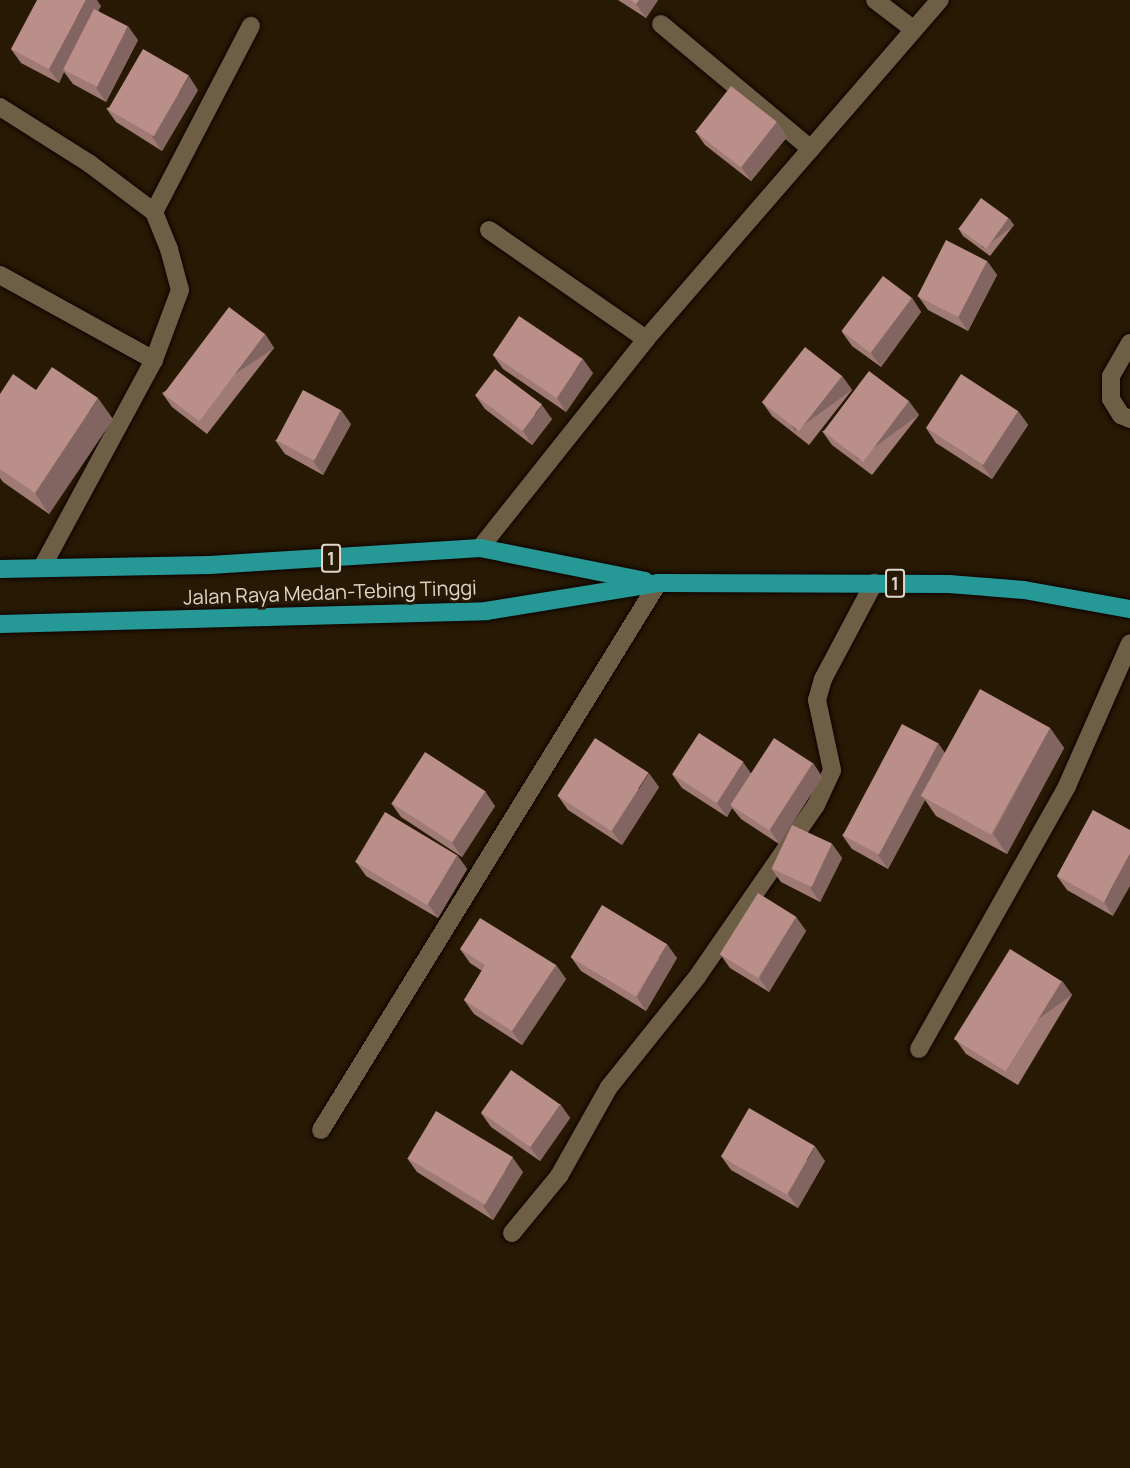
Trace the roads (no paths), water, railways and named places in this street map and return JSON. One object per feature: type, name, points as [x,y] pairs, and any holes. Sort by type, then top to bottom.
[{"type":"highway","name":"Jalan Raya Medan-Tebing Tinggi","points":[[0,569],[210,565],[480,548],[658,584]]},
{"type":"highway","name":"Jalan Raya Medan-Tebing Tinggi","points":[[0,624],[486,611],[658,584],[874,583],[1024,590],[1130,609]]},
{"type":"street","points":[[875,0],[913,29]]},
{"type":"street","points":[[480,548],[646,339],[940,0]]},
{"type":"street","points":[[661,24],[811,149]]},
{"type":"street","points":[[154,212],[250,26]]},
{"type":"street","points":[[0,107],[90,164],[154,212],[169,249],[180,290],[154,360],[42,567]]},
{"type":"street","points":[[489,230],[646,339]]},
{"type":"street","points":[[0,275],[154,360]]},
{"type":"street","points":[[1130,343],[1111,376],[1111,399],[1121,415],[1130,418]]},
{"type":"street","points":[[512,1233],[559,1176],[609,1087],[697,977],[816,805],[832,770],[817,700],[823,679],[874,583]]},
{"type":"street","points":[[321,1130],[658,584]]},
{"type":"street","points":[[919,1048],[1062,795],[1130,643]]}]
